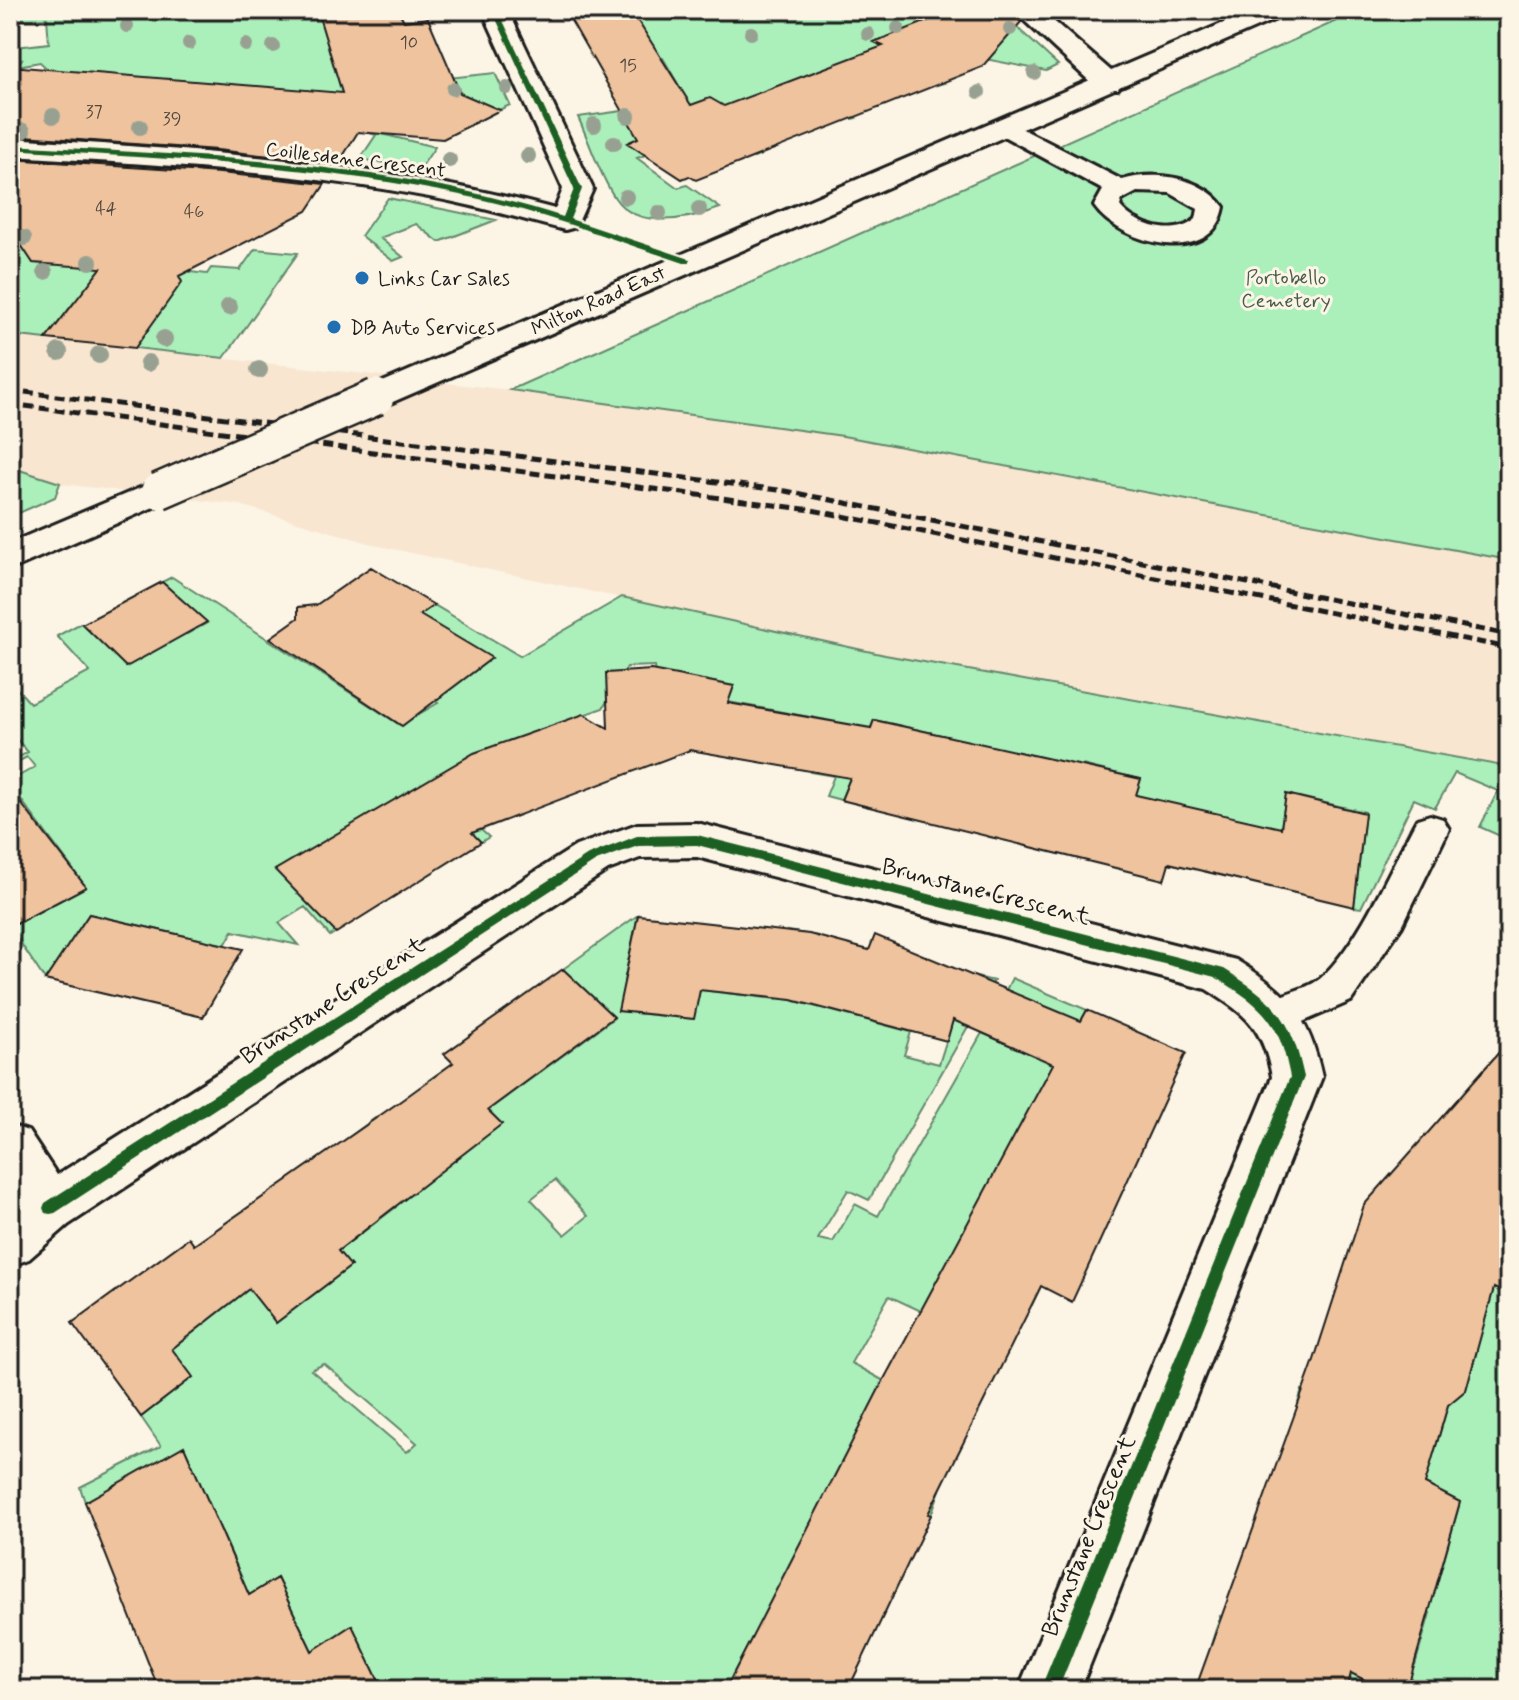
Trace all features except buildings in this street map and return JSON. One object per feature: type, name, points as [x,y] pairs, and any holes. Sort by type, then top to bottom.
[{"type":"street","name":"Coillesdene Crescent","points":[[10,147],[368,178],[473,195],[565,221],[578,189],[495,10]]},
{"type":"street","points":[[1026,10],[1108,83]]},
{"type":"street","name":"Milton Road East","points":[[10,558],[1276,10]]},
{"type":"street","name":"Brunstane Crescent","points":[[10,1242],[50,1208],[592,858],[637,841],[697,840],[1219,973],[1258,997],[1277,1016],[1291,1041],[1297,1077],[1049,1690]]},
{"type":"street","points":[[10,1147],[50,1208]]},
{"type":"lane","points":[[1003,126],[1120,189]]},
{"type":"lane","points":[[1277,1016],[1337,989],[1388,915],[1430,829]]},
{"type":"shaded area","points":[[10,335],[510,390],[843,436],[1509,560],[1509,767],[885,655],[379,546],[240,505],[10,478]]},
{"type":"green space","points":[[47,10],[317,10],[319,16],[401,83],[495,73],[510,105],[499,110],[465,95],[377,133],[435,147],[420,169],[360,159],[376,135],[369,133],[386,108],[95,73],[61,110],[10,107],[55,76],[40,62],[17,66],[22,59],[17,58],[16,47],[49,43],[47,18],[13,20],[17,14]]},
{"type":"green space","points":[[622,10],[911,10],[915,14],[946,10],[998,10],[1058,65],[1046,71],[985,59],[1002,43],[919,53],[886,37],[875,41],[896,53],[892,56],[944,83],[937,85],[916,74],[835,106],[856,118],[853,119],[789,82],[734,139],[761,155],[754,158],[724,145],[696,142],[637,158],[678,188],[687,185],[720,208],[694,216],[650,219],[636,215],[615,198],[599,169],[578,117],[622,111],[645,89],[678,84],[663,58],[627,63],[649,41],[636,18],[594,23],[625,17]]},
{"type":"green space","name":"Portobello Cemetery","points":[[1361,10],[1509,10],[1509,560],[843,436],[510,390]]},
{"type":"green space","points":[[388,198],[496,220],[439,242],[416,224],[380,238],[403,257],[393,261],[361,236]]},
{"type":"green space","points":[[233,211],[190,272],[207,274],[211,268],[240,270],[255,249],[298,253],[224,358],[135,348],[161,310],[75,301],[46,339],[10,335],[10,235],[27,237],[33,263],[51,264]]},
{"type":"green space","points":[[10,467],[60,483],[55,497],[10,517]]},
{"type":"green space","points":[[172,577],[400,725],[438,703],[419,690],[401,628],[434,605],[520,656],[622,597],[885,655],[1509,767],[1509,840],[1480,827],[1498,791],[1455,773],[1435,808],[1414,799],[1361,908],[1354,907],[1365,812],[1286,794],[1281,828],[1191,868],[1169,863],[1132,811],[1140,779],[1082,765],[1072,797],[1009,841],[989,837],[1007,782],[945,736],[874,720],[841,800],[826,796],[834,776],[810,772],[826,720],[728,702],[734,686],[703,680],[657,701],[654,666],[627,667],[603,708],[563,722],[480,829],[489,837],[481,842],[421,784],[345,926],[330,936],[305,907],[279,923],[298,945],[233,931],[225,945],[89,914],[45,980],[10,927],[86,887],[16,793],[10,795],[10,781],[35,767],[27,757],[10,766],[10,762],[28,752],[10,732],[10,681],[30,703],[90,672],[57,636],[81,623],[126,666],[178,626],[187,634],[207,623],[162,582]]},
{"type":"green space","points":[[638,915],[624,981],[635,1013],[693,1019],[700,990],[776,999],[787,931],[819,936],[795,1001],[911,1032],[904,1055],[939,1064],[967,975],[994,981],[869,1200],[848,1190],[818,1239],[833,1242],[855,1204],[878,1216],[982,1033],[1014,1047],[1006,990],[1012,978],[1087,1010],[1068,1044],[991,1261],[1041,1286],[1032,1305],[949,1264],[923,1312],[889,1296],[851,1363],[886,1382],[853,1442],[940,1490],[931,1515],[842,1467],[732,1676],[755,1690],[383,1690],[352,1626],[312,1651],[277,1578],[147,1659],[238,1569],[184,1447],[85,1502],[80,1487],[161,1446],[141,1417],[192,1377],[172,1349],[210,1319],[190,1294],[264,1278],[250,1290],[276,1322],[350,1266],[338,1251],[396,1207],[348,1138],[375,1118],[429,1178],[483,1138],[429,1080],[453,1063],[494,1106],[614,1018],[563,969]],"holes":[[[555,1180],[588,1216],[565,1235],[531,1199]],[[324,1364],[417,1443],[407,1452],[311,1370]]]},
{"type":"green space","points":[[1458,1260],[1509,1295],[1509,1690],[1296,1690],[1211,1645],[1220,1616],[1347,1686],[1351,1673],[1415,1665],[1430,1613],[1378,1585],[1443,1563],[1460,1502],[1411,1477],[1415,1461],[1298,1403],[1302,1390],[1434,1453],[1448,1405],[1466,1390],[1477,1351]]},
{"type":"railway","points":[[10,390],[786,491],[1509,635]]},
{"type":"railway","points":[[10,404],[812,510],[1509,648]]},
{"type":"cycle path","points":[[495,10],[578,189],[565,221]]},
{"type":"cycle path","points":[[10,147],[300,168],[414,184],[526,208],[687,261]]},
{"type":"cycle path","points":[[50,1208],[592,858],[637,841],[697,840],[1219,973],[1252,994],[1274,1014],[1288,1040],[1297,1077],[1049,1690]]},
{"type":"place","name":"Links Car Sales","points":[[362,278]]},
{"type":"place","name":"DB Auto Services","points":[[334,327]]}]
